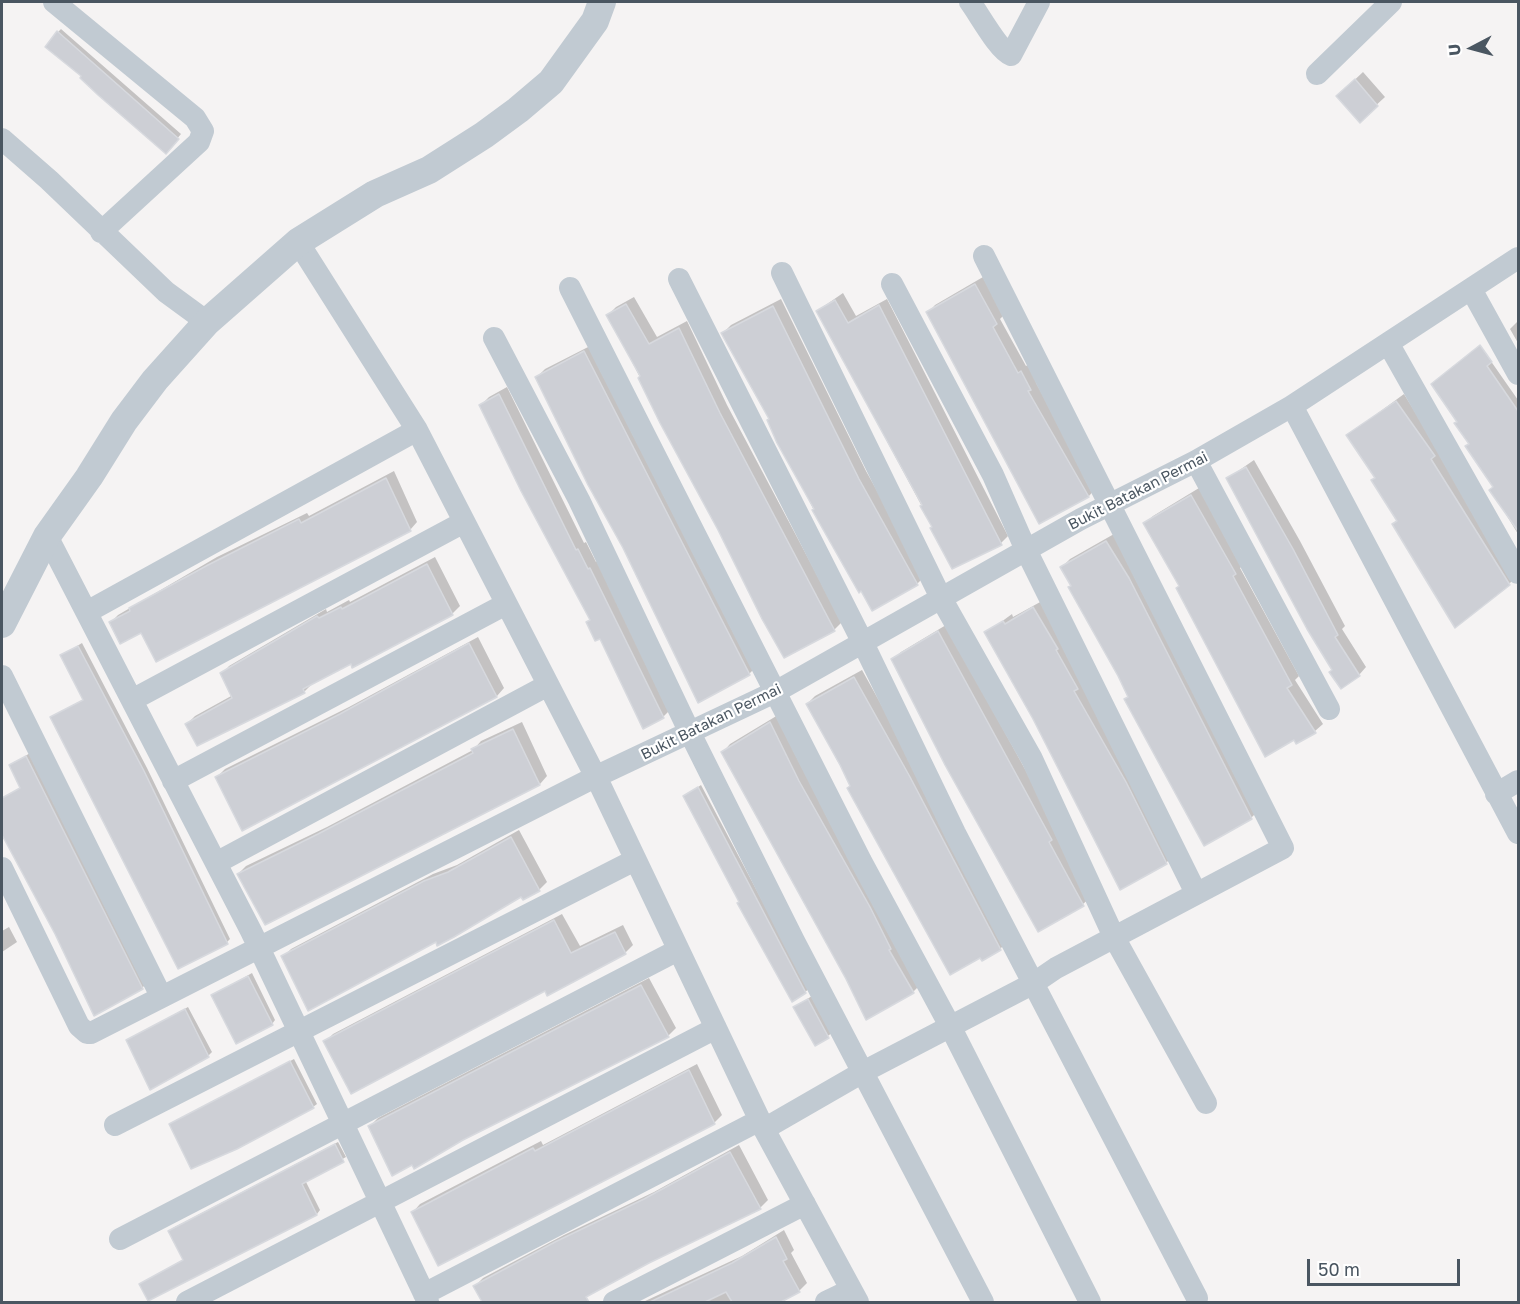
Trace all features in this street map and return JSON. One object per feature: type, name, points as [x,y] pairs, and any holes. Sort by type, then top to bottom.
[{"type":"street","points":[[54,2],[195,118],[203,131],[198,142],[101,232]]},
{"type":"street","points":[[2,624],[47,536],[155,380],[207,322],[297,242],[375,194],[429,170],[518,110],[558,73],[595,21],[602,2]]},
{"type":"street","points":[[969,2],[984,20],[1000,48],[1011,56],[1039,2]]},
{"type":"street","points":[[1317,74],[1391,2]]},
{"type":"street","points":[[2,139],[49,180],[166,292],[207,322]]},
{"type":"street","points":[[297,242],[417,430],[595,777],[762,1125],[855,1296],[826,1302]]},
{"type":"street","points":[[47,536],[258,947],[426,1298],[1034,983],[1114,937],[1283,848],[984,256]]},
{"type":"street","name":"Bukit Batakan Permai","points":[[2,868],[79,1026],[87,1033],[595,777],[777,691],[1110,503],[1196,461],[1292,406],[1518,258]]},
{"type":"street","points":[[782,273],[941,598],[1032,759],[1114,937],[1206,1103]]},
{"type":"street","points":[[679,279],[862,641],[955,833],[1197,1298]]},
{"type":"street","points":[[892,284],[993,475],[1026,550],[1197,893]]},
{"type":"street","points":[[570,288],[777,691],[861,861],[950,1026],[1090,1302]]},
{"type":"street","points":[[1471,289],[1518,374]]},
{"type":"street","points":[[494,338],[579,500],[690,733],[983,1302]]},
{"type":"street","points":[[1389,343],[1518,573]]},
{"type":"street","points":[[1292,406],[1371,551],[1518,833]]},
{"type":"street","points":[[87,612],[417,430]]},
{"type":"street","points":[[1196,461],[1329,709]]},
{"type":"street","points":[[132,700],[464,522]]},
{"type":"street","points":[[173,781],[506,604]]},
{"type":"street","points":[[2,676],[161,996]]},
{"type":"street","points":[[216,863],[548,685]]},
{"type":"street","points":[[1496,794],[1518,781]]},
{"type":"street","points":[[115,1125],[635,860]]},
{"type":"street","points":[[120,1239],[678,950]]},
{"type":"street","points":[[187,1302],[716,1028]]},
{"type":"street","points":[[614,1302],[805,1204]]},
{"type":"building","points":[[57,31],[179,139],[166,154],[98,95],[80,78],[81,76],[45,47]]},
{"type":"building","points":[[1355,79],[1378,106],[1360,123],[1336,96]]},
{"type":"building","points":[[975,284],[997,324],[993,327],[1018,373],[1021,371],[1031,390],[1028,391],[1089,497],[1039,524],[926,312]]},
{"type":"building","points":[[835,300],[848,323],[879,305],[1002,545],[952,569],[930,528],[932,527],[920,506],[922,505],[816,311]]},
{"type":"building","points":[[626,304],[649,344],[679,328],[720,413],[835,631],[784,658],[660,423],[638,378],[640,376],[606,315]]},
{"type":"building","points":[[773,306],[859,479],[918,585],[872,611],[861,591],[859,593],[812,510],[814,509],[777,443],[767,420],[769,419],[721,333]]},
{"type":"building","points":[[1480,345],[1492,362],[1487,366],[1518,411],[1518,531],[1489,490],[1493,487],[1465,446],[1469,444],[1454,423],[1457,422],[1431,384]]},
{"type":"building","points":[[584,351],[750,675],[698,703],[623,548],[588,485],[535,377]]},
{"type":"building","points":[[499,394],[576,550],[578,549],[588,569],[590,568],[664,718],[643,729],[600,639],[595,641],[586,622],[590,620],[521,491],[479,405]]},
{"type":"building","points":[[1396,401],[1435,456],[1431,459],[1510,585],[1455,628],[1392,524],[1397,521],[1371,480],[1375,478],[1346,435]]},
{"type":"building","points":[[1246,467],[1293,549],[1338,635],[1335,637],[1360,676],[1341,689],[1329,672],[1332,670],[1307,629],[1226,478]]},
{"type":"building","points":[[386,478],[411,531],[156,662],[141,633],[120,644],[109,622],[130,611],[129,608],[208,565],[299,519],[301,523]]},
{"type":"building","points":[[1191,495],[1236,574],[1233,576],[1292,685],[1287,688],[1316,733],[1296,744],[1294,740],[1265,757],[1176,588],[1179,586],[1143,523]]},
{"type":"building","points":[[1106,541],[1129,578],[1252,819],[1204,846],[1124,699],[1128,697],[1118,676],[1068,587],[1071,586],[1060,567]]},
{"type":"building","points":[[427,564],[453,615],[352,668],[351,664],[303,689],[305,693],[197,746],[185,724],[232,698],[220,673],[317,616],[319,618],[341,607],[342,609]]},
{"type":"building","points":[[1033,607],[1058,649],[1056,650],[1078,689],[1074,691],[1126,782],[1167,864],[1120,890],[1033,719],[984,632],[1003,621],[1005,624]]},
{"type":"building","points":[[938,631],[1052,840],[1049,842],[1084,906],[1038,932],[945,765],[891,659]]},
{"type":"building","points":[[469,643],[497,697],[242,831],[215,777],[340,714]]},
{"type":"building","points":[[78,646],[144,771],[228,944],[178,969],[50,717],[83,700],[60,655]]},
{"type":"building","points":[[854,677],[910,777],[1001,950],[982,961],[980,958],[950,975],[847,788],[850,786],[840,765],[806,704]]},
{"type":"building","points":[[770,722],[799,781],[870,907],[891,949],[889,950],[914,993],[866,1020],[846,979],[721,752]]},
{"type":"building","points":[[513,729],[540,785],[265,925],[237,874],[473,753],[471,749]]},
{"type":"building","points":[[26,756],[143,989],[94,1016],[55,934],[2,835],[2,798],[20,788],[9,765]]},
{"type":"building","points":[[698,787],[806,993],[792,1002],[737,903],[739,902],[683,796]]},
{"type":"building","points":[[511,837],[540,891],[523,900],[521,897],[454,937],[437,946],[436,942],[308,1011],[281,956],[424,881],[448,872]]},
{"type":"building","points":[[554,920],[571,953],[615,932],[626,954],[547,996],[545,991],[351,1094],[323,1041]]},
{"type":"building","points":[[248,976],[273,1025],[236,1044],[211,995]]},
{"type":"building","points":[[641,985],[669,1037],[463,1140],[414,1169],[412,1165],[392,1176],[368,1126]]},
{"type":"building","points":[[808,999],[829,1038],[815,1046],[793,1007]]},
{"type":"building","points":[[185,1009],[209,1057],[150,1090],[126,1040]]},
{"type":"building","points":[[290,1061],[314,1108],[237,1149],[191,1169],[169,1124]]},
{"type":"building","points":[[689,1070],[715,1124],[438,1266],[411,1212],[533,1148],[535,1151]]},
{"type":"building","points":[[335,1144],[344,1162],[302,1184],[317,1215],[148,1301],[139,1284],[183,1260],[168,1231]]},
{"type":"building","points":[[730,1152],[761,1209],[649,1263],[586,1297],[589,1302],[482,1302],[473,1286],[555,1242],[644,1199]]},
{"type":"building","points":[[776,1237],[787,1259],[783,1261],[800,1292],[781,1302],[732,1302],[726,1292],[705,1302],[650,1302],[732,1263]]}]
